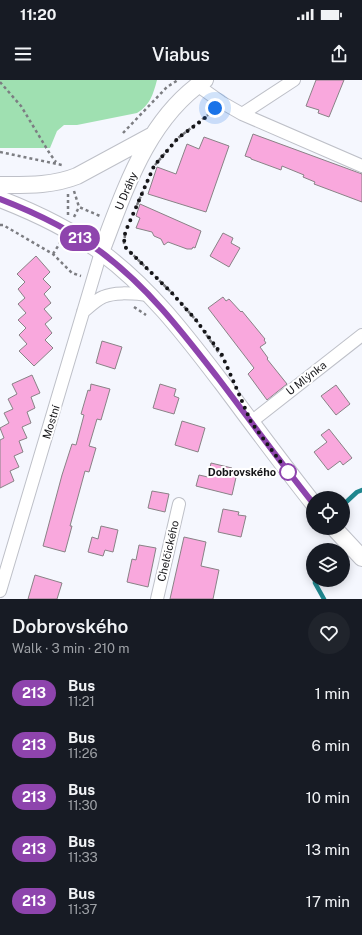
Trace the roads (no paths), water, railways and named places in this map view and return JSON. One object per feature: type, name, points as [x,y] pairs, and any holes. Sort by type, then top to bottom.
[{"type":"street","points":[[242,114],[294,80]]},
{"type":"street","name":"U Dráhy","points":[[101,252],[136,165],[151,136],[179,101],[201,82],[221,102],[242,114],[362,166]]},
{"type":"street","name":"U Dráhy","points":[[0,185],[52,183],[67,174],[78,176],[151,136]]},
{"type":"street","points":[[0,199],[30,211],[68,230],[101,252],[150,295],[184,333],[306,494]]},
{"type":"street","name":"Mostní","points":[[0,591],[101,252]]},
{"type":"street","points":[[83,312],[103,297],[110,295],[150,295]]},
{"type":"street","name":"U Mlýnka","points":[[251,422],[362,335]]},
{"type":"street","name":"Chelčického","points":[[157,599],[179,504]]},
{"type":"street","points":[[341,535],[362,558]]},
{"type":"waterway","points":[[350,498],[357,492],[362,490]]},
{"type":"waterway","points":[[317,587],[324,599]]},
{"type":"place","name":"Dobrovského","points":[[288,472]]}]
